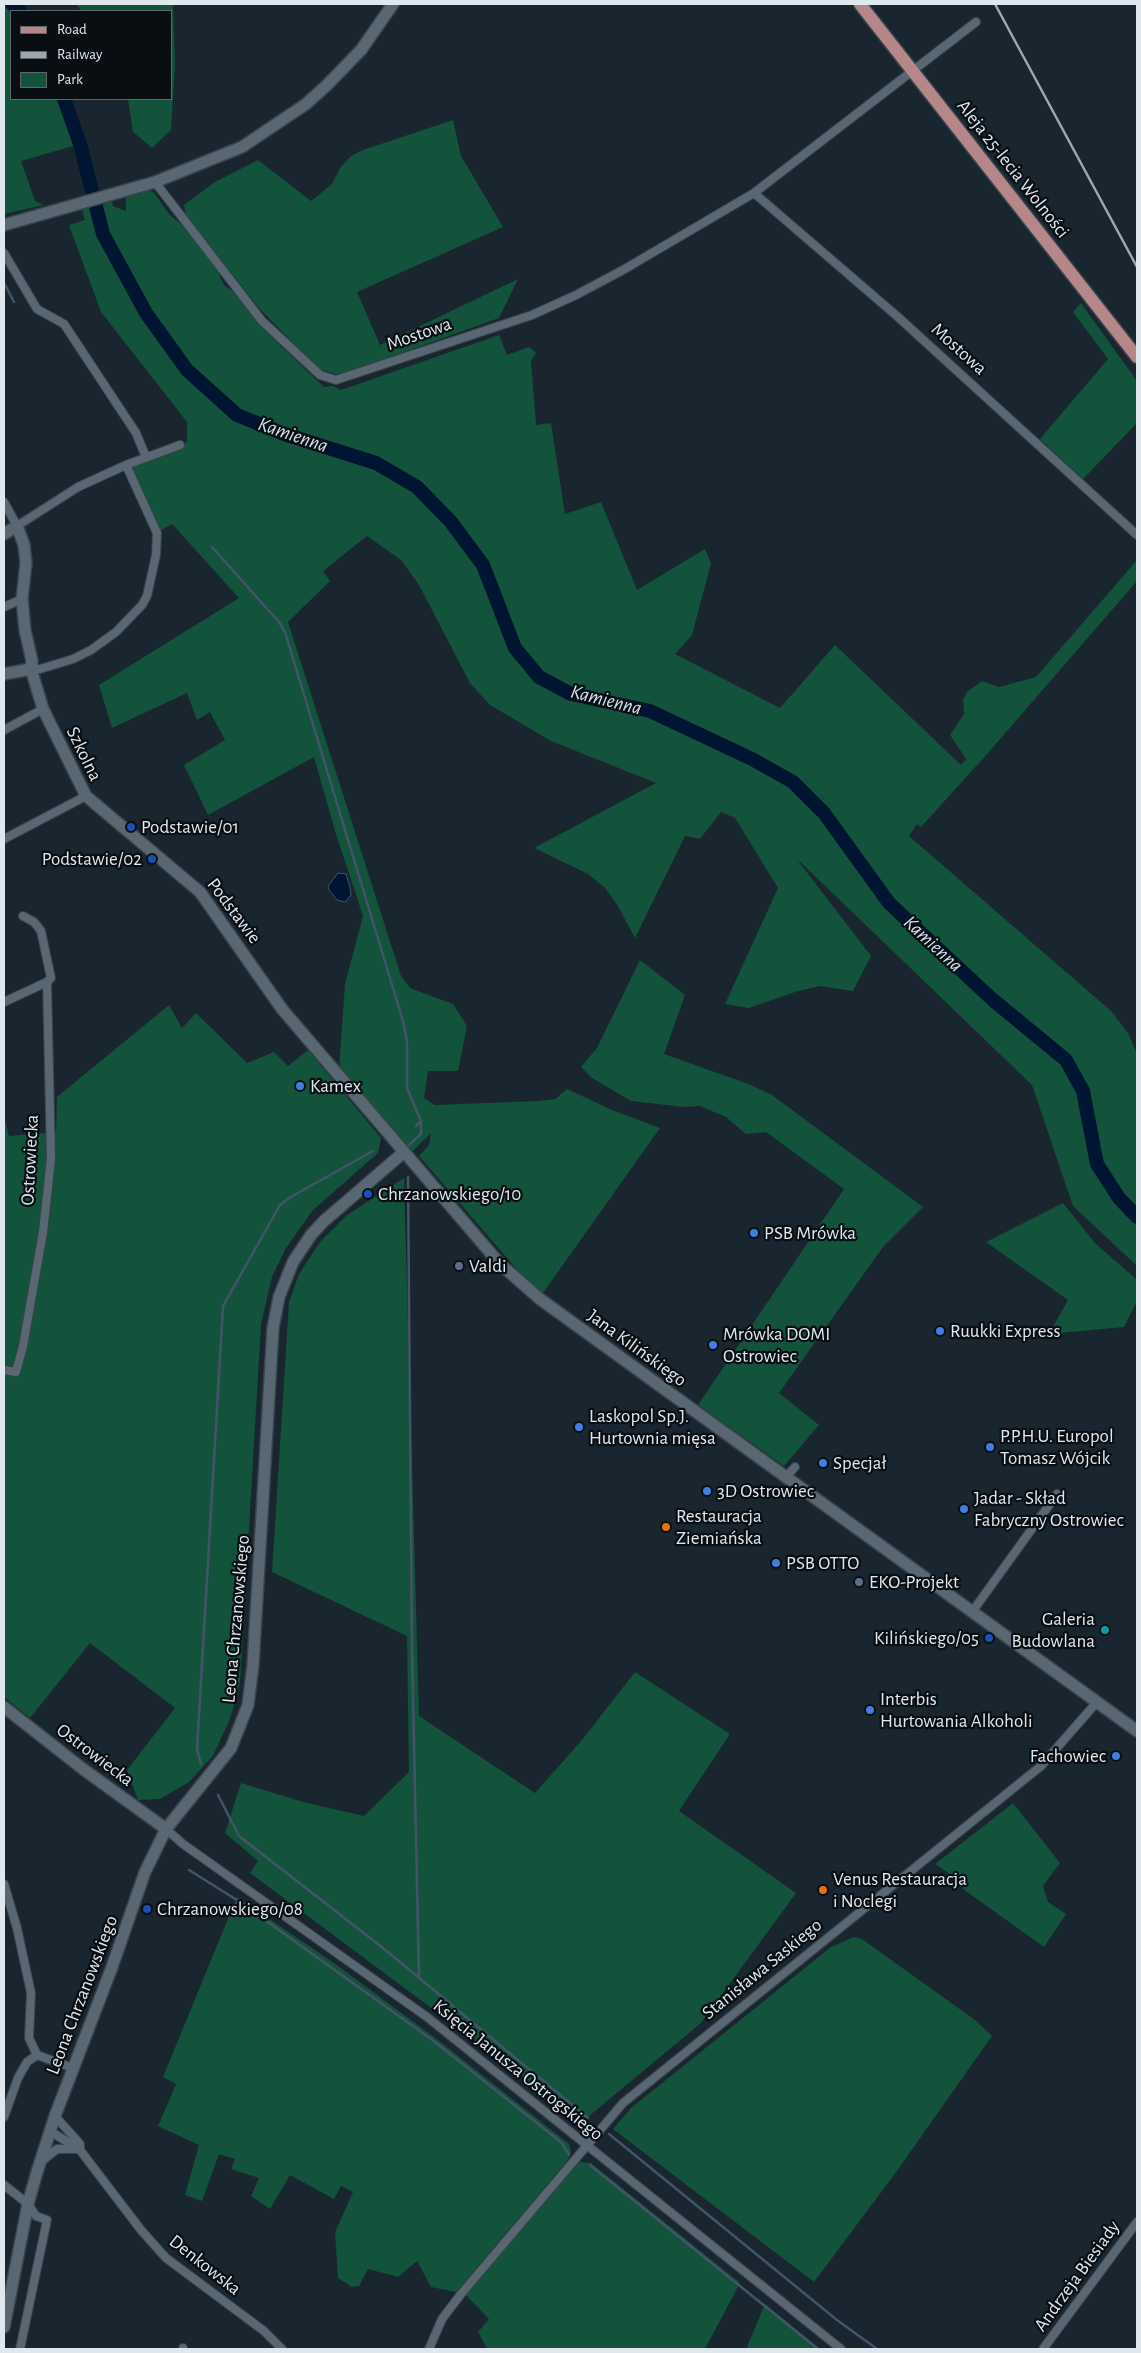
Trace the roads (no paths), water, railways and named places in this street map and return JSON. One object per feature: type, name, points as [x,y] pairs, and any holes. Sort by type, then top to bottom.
[{"type":"main road","name":"Aleja 25-lecia Wolności","points":[[860,4],[1137,357]]},
{"type":"street","points":[[4,225],[155,182],[242,147],[306,104],[361,50],[393,4]]},
{"type":"street","name":"Mostowa","points":[[155,182],[262,321],[320,375],[329,380],[336,380],[554,306],[623,270],[754,193],[976,22]]},
{"type":"street","name":"Mostowa","points":[[754,193],[898,317],[1137,534]]},
{"type":"street","points":[[4,253],[37,308],[64,324],[136,433],[146,456]]},
{"type":"street","points":[[4,534],[78,487],[146,456],[180,445]]},
{"type":"street","points":[[4,674],[48,666],[91,650],[122,626],[142,605],[147,596],[157,550],[157,533],[126,465]]},
{"type":"street","points":[[4,502],[17,526]]},
{"type":"street","name":"Szkolna","points":[[4,840],[86,796],[43,709],[31,669],[32,661],[25,630],[22,600],[26,563],[24,545],[17,526]]},
{"type":"street","points":[[4,607],[22,600]]},
{"type":"street","points":[[4,730],[43,709]]},
{"type":"street","name":"Podstawie","points":[[86,796],[200,892],[282,1009],[312,1046]]},
{"type":"street","points":[[4,1002],[51,978],[42,931],[34,922],[23,916]]},
{"type":"street","name":"Ostrowiecka","points":[[4,1370],[16,1372],[24,1346],[43,1232],[51,1159],[46,982]]},
{"type":"street","name":"Jana Kilińskiego","points":[[312,1046],[404,1152],[458,1218],[522,1285],[1137,1731]]},
{"type":"street","name":"Leona Chrzanowskiego","points":[[4,2327],[7,2300],[28,2204],[54,2116],[145,1872],[166,1829],[231,1748],[244,1721],[254,1665],[273,1328],[285,1279],[300,1250],[324,1221],[404,1152]]},
{"type":"street","points":[[786,1477],[795,1467]]},
{"type":"street","points":[[972,1612],[1057,1494]]},
{"type":"street","name":"Stanisława Saskiego","points":[[429,2349],[442,2319],[461,2294],[623,2103],[1041,1766],[1096,1702]]},
{"type":"street","name":"Ostrowiecka","points":[[4,1707],[83,1769],[166,1829]]},
{"type":"street","name":"Księcia Janusza Ostrogskiego","points":[[166,1829],[183,1844],[427,2017],[841,2349]]},
{"type":"street","points":[[4,1884],[17,1928],[31,1993],[29,2038],[37,2055],[73,2068]]},
{"type":"street","points":[[4,2117],[18,2078],[27,2062],[37,2055]]},
{"type":"street","name":"Denkowska","points":[[54,2116],[80,2144],[80,2150]]},
{"type":"street","name":"Denkowska","points":[[50,2131],[80,2150],[141,2230],[166,2258],[264,2331],[282,2349]]},
{"type":"street","points":[[39,2166],[47,2155],[57,2149],[80,2150]]},
{"type":"street","points":[[4,2184],[28,2204],[36,2216],[47,2220],[20,2349]]},
{"type":"street","name":"Andrzeja Biesiady","points":[[1043,2349],[1137,2222]]},
{"type":"water","points":[[338,873],[346,874],[350,887],[351,895],[345,902],[337,900],[328,886]]},
{"type":"waterway","name":"Kamienna","points":[[12,4],[19,10]]},
{"type":"waterway","name":"Kamienna","points":[[64,100],[80,144],[103,234],[146,313],[187,370],[237,415],[284,434],[376,463],[417,487],[451,522],[483,565],[515,648],[539,677],[571,694],[650,711],[752,759],[793,782],[824,813],[889,903],[993,1000],[1066,1060],[1083,1091],[1097,1164],[1119,1198],[1137,1217]]},
{"type":"waterway","points":[[4,283],[14,302]]},
{"type":"waterway","points":[[212,547],[279,622],[285,632],[403,1021],[407,1041],[407,1088],[421,1121],[416,1126]]},
{"type":"waterway","points":[[407,1147],[421,1134],[421,1122]]},
{"type":"waterway","points":[[201,1764],[197,1749],[223,1306],[280,1205],[289,1198],[373,1151]]},
{"type":"waterway","points":[[408,1177],[412,1651],[419,1978]]},
{"type":"waterway","points":[[218,1795],[239,1836],[383,1948],[588,2118]]},
{"type":"waterway","points":[[189,1870],[240,1902],[435,2042],[562,2143],[569,2155]]},
{"type":"waterway","points":[[609,2134],[837,2320],[877,2349]]},
{"type":"waterway","points":[[590,2165],[818,2349]]},
{"type":"railway","points":[[995,4],[1137,267]]},
{"type":"place","name":"Podstawie/01","points":[[131,827]]},
{"type":"place","name":"Podstawie/02","points":[[152,859]]},
{"type":"place","name":"Kamex","points":[[300,1086]]},
{"type":"place","name":"Chrzanowskiego/10","points":[[368,1194]]},
{"type":"place","name":"PSB Mrówka","points":[[754,1233]]},
{"type":"place","name":"Valdi","points":[[459,1266]]},
{"type":"place","name":"Ruukki Express","points":[[940,1331]]},
{"type":"place","name":"Mrówka DOMI Ostrowiec","points":[[713,1345]]},
{"type":"place","name":"Laskopol Sp.J. Hurtownia mięsa","points":[[579,1427]]},
{"type":"place","name":"P.P.H.U. Europol Tomasz Wójcik","points":[[990,1447]]},
{"type":"place","name":"Specjał","points":[[823,1463]]},
{"type":"place","name":"3D Ostrowiec","points":[[707,1491]]},
{"type":"place","name":"Jadar - Skład Fabryczny Ostrowiec","points":[[964,1509]]},
{"type":"place","name":"Restauracja Ziemiańska","points":[[666,1527]]},
{"type":"place","name":"PSB OTTO","points":[[776,1563]]},
{"type":"place","name":"EKO-Projekt","points":[[859,1582]]},
{"type":"place","name":"Galeria Budowlana","points":[[1105,1630]]},
{"type":"place","name":"Kilińskiego/05","points":[[989,1638]]},
{"type":"place","name":"Interbis Hurtowania Alkoholi","points":[[870,1710]]},
{"type":"place","name":"Fachowiec","points":[[1116,1756]]},
{"type":"place","name":"Venus Restauracja i Noclegi","points":[[823,1890]]},
{"type":"place","name":"Chrzanowskiego/08","points":[[147,1909]]}]
